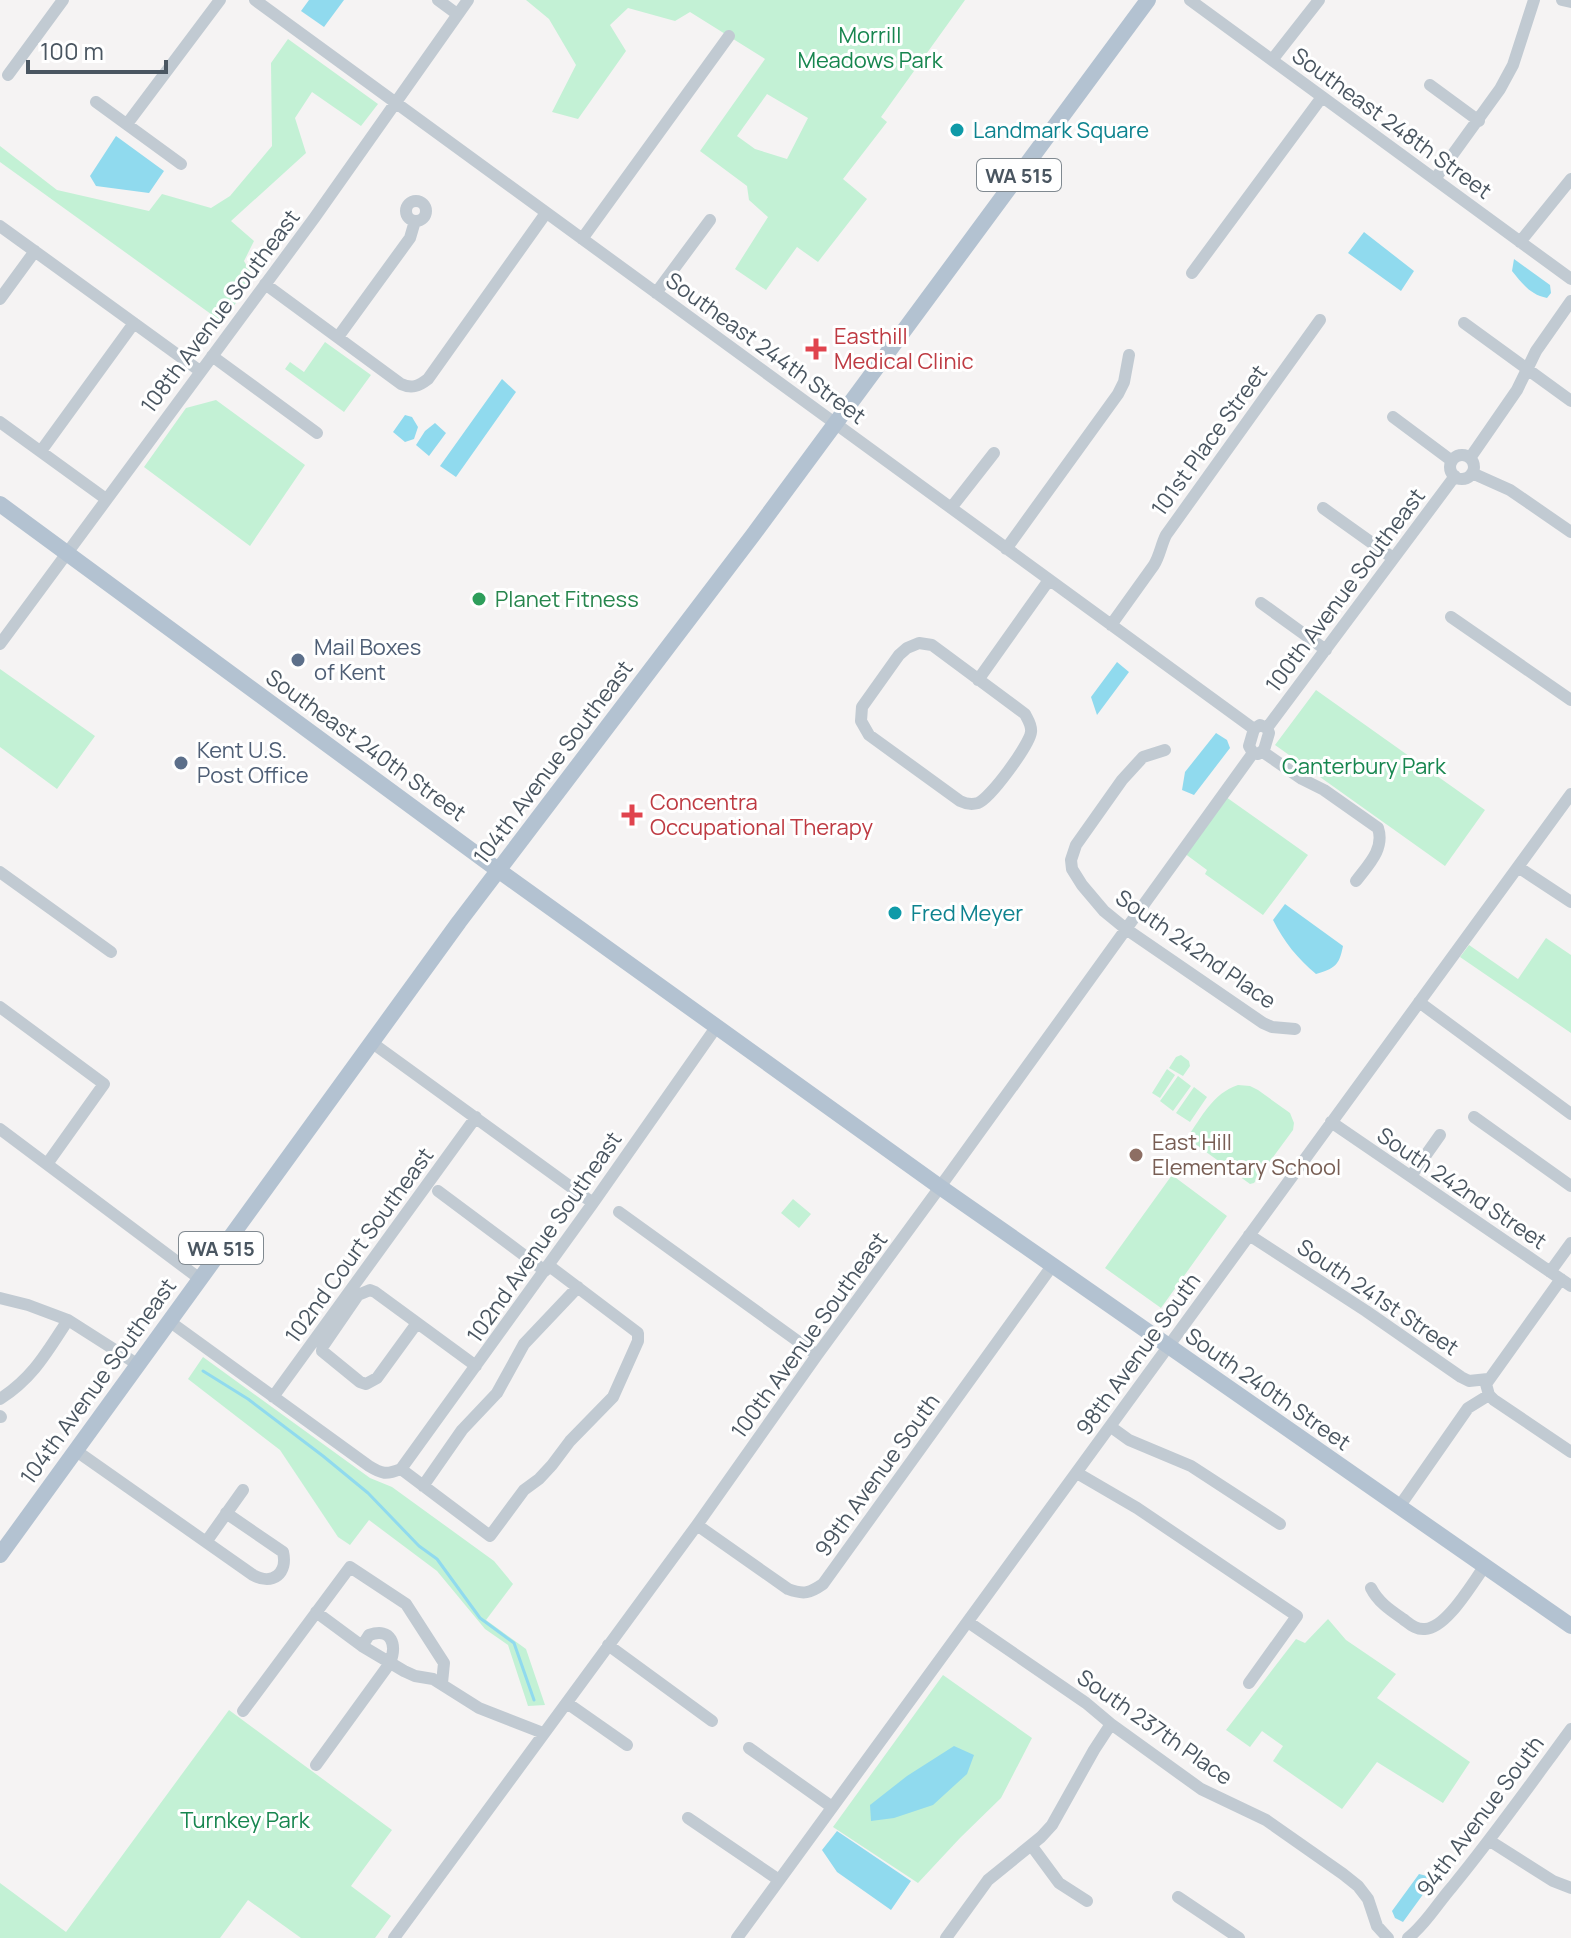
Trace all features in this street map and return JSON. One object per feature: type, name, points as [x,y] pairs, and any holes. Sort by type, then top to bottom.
[{"type":"main road","name":"104th Avenue Southeast","points":[[0,1555],[371,1042],[753,535],[1148,0]]},
{"type":"main road","name":"Southeast 240th Street","points":[[0,504],[498,870],[940,1187]]},
{"type":"main road","name":"South 240th Street","points":[[940,1187],[1571,1626]]},
{"type":"street","points":[[8,75],[63,0]]},
{"type":"street","points":[[127,124],[220,0]]},
{"type":"street","name":"Southeast 244th Street","points":[[255,0],[1006,549],[1260,728]]},
{"type":"street","points":[[438,0],[457,14]]},
{"type":"street","name":"108th Avenue Southeast","points":[[0,644],[311,223],[468,0]]},
{"type":"street","name":"Southeast 248th Street","points":[[1190,0],[1571,279]]},
{"type":"street","points":[[1272,60],[1319,0]]},
{"type":"street","points":[[1435,179],[1500,89],[1513,65],[1534,0]]},
{"type":"street","points":[[1562,0],[1571,2]]},
{"type":"street","points":[[582,239],[729,36]]},
{"type":"street","points":[[1430,85],[1479,121]]},
{"type":"street","points":[[1192,273],[1322,97]]},
{"type":"street","points":[[96,102],[181,164]]},
{"type":"street","points":[[1520,242],[1571,179]]},
{"type":"street","points":[[265,284],[401,384],[417,386],[428,379],[546,213]]},
{"type":"street","points":[[656,293],[710,220]]},
{"type":"street","points":[[338,337],[410,238],[415,221]]},
{"type":"street","points":[[0,226],[200,371]]},
{"type":"street","points":[[0,299],[35,251]]},
{"type":"street","points":[[1470,458],[1517,390],[1536,351],[1571,301]]},
{"type":"street","name":"101st Place Street","points":[[1111,625],[1159,557],[1166,535],[1320,320]]},
{"type":"street","points":[[41,451],[134,323]]},
{"type":"street","points":[[1464,323],[1571,401]]},
{"type":"street","points":[[1006,549],[1118,394],[1124,382],[1129,355]]},
{"type":"street","points":[[212,356],[317,433]]},
{"type":"street","points":[[1393,417],[1452,461]]},
{"type":"street","points":[[0,422],[106,499]]},
{"type":"street","points":[[951,508],[994,453]]},
{"type":"street","points":[[1462,455],[1470,458],[1474,467],[1472,473],[1466,478],[1455,476],[1451,471],[1452,461],[1462,455]]},
{"type":"street","points":[[1472,473],[1510,490],[1571,532]]},
{"type":"street","name":"100th Avenue Southeast","points":[[1260,728],[1326,650],[1455,476]]},
{"type":"street","points":[[1323,508],[1393,558]]},
{"type":"street","points":[[978,680],[1049,580]]},
{"type":"street","points":[[1261,603],[1326,650]]},
{"type":"street","points":[[1451,617],[1571,700]]},
{"type":"street","points":[[919,643],[932,645],[978,680],[1025,714],[1031,728],[1027,743],[987,797],[976,804],[967,804],[869,735],[861,721],[862,707],[899,655],[919,643]]},
{"type":"street","points":[[1260,728],[1269,733],[1258,752],[1324,790],[1378,828],[1380,841],[1377,852],[1356,881]]},
{"type":"street","name":"South 242nd Place","points":[[1165,750],[1147,754],[1135,764],[1073,850],[1071,860],[1074,873],[1104,911],[1126,929],[1263,1023],[1295,1029]]},
{"type":"street","name":"100th Avenue Southeast","points":[[394,1938],[697,1525],[1126,929],[1258,752]]},
{"type":"street","name":"98th Avenue South","points":[[737,1938],[1571,794]]},
{"type":"street","points":[[1518,867],[1571,902]]},
{"type":"street","points":[[0,872],[111,952]]},
{"type":"street","points":[[1419,1002],[1571,1114]]},
{"type":"street","points":[[0,1007],[104,1084],[47,1164]]},
{"type":"street","name":"102nd Avenue Southeast","points":[[401,1469],[546,1268],[605,1204],[717,1026]]},
{"type":"street","points":[[371,1042],[817,1355]]},
{"type":"street","name":"102nd Court Southeast","points":[[273,1397],[476,1117]]},
{"type":"street","points":[[1474,1117],[1571,1186]]},
{"type":"street","name":"South 242nd Street","points":[[1331,1122],[1561,1279]]},
{"type":"street","points":[[0,1129],[200,1279]]},
{"type":"street","points":[[1411,1176],[1440,1135]]},
{"type":"street","points":[[169,1321],[381,1473],[401,1469],[490,1536],[524,1490],[539,1479],[570,1441],[613,1397],[638,1341],[638,1333],[578,1287],[546,1268],[438,1191]]},
{"type":"street","name":"South 241st Street","points":[[1249,1235],[1461,1377],[1488,1388],[1571,1452]]},
{"type":"street","points":[[1399,1507],[1468,1408],[1488,1388],[1561,1279],[1571,1243]]},
{"type":"street","name":"99th Avenue South","points":[[697,1525],[788,1589],[807,1594],[823,1584],[1052,1266]]},
{"type":"street","points":[[423,1486],[462,1430],[497,1393],[524,1344],[578,1287]]},
{"type":"street","name":"102nd Court Southeast","points":[[366,1291],[375,1292],[417,1323],[372,1382],[366,1384],[323,1354],[323,1346],[358,1295],[366,1291]]},
{"type":"street","points":[[0,1298],[68,1320],[137,1364]]},
{"type":"street","points":[[0,1399],[17,1388],[39,1366],[68,1320]]},
{"type":"street","points":[[417,1323],[476,1366]]},
{"type":"street","points":[[1111,1427],[1129,1440],[1191,1466],[1280,1524]]},
{"type":"street","points":[[75,1450],[259,1578],[270,1579],[280,1573],[285,1562],[283,1552],[226,1513]]},
{"type":"street","points":[[1077,1473],[1137,1508],[1297,1616],[1249,1683]]},
{"type":"street","points":[[206,1542],[243,1490]]},
{"type":"street","points":[[1371,1588],[1379,1600],[1414,1627],[1428,1629],[1450,1613],[1485,1566]]},
{"type":"street","points":[[243,1711],[350,1567],[406,1604],[444,1663],[442,1683]]},
{"type":"street","points":[[316,1612],[390,1663],[415,1676],[442,1683],[479,1708],[543,1733]]},
{"type":"street","name":"South 237th Place","points":[[968,1622],[1086,1703],[1201,1789],[1266,1820],[1343,1874],[1368,1899],[1377,1926],[1388,1936]]},
{"type":"street","points":[[316,1765],[393,1656],[393,1645],[380,1632],[369,1635],[362,1646]]},
{"type":"street","points":[[608,1645],[712,1721]]},
{"type":"street","points":[[377,1655],[381,1677]]},
{"type":"street","points":[[567,1703],[627,1745]]},
{"type":"street","points":[[946,1938],[988,1880],[1052,1825],[1111,1724]]},
{"type":"street","name":"94th Avenue South","points":[[1408,1938],[1420,1933],[1436,1906],[1490,1841],[1571,1729]]},
{"type":"street","points":[[749,1748],[832,1807]]},
{"type":"street","points":[[688,1818],[779,1880]]},
{"type":"street","points":[[1490,1841],[1553,1881],[1571,1888]]},
{"type":"street","points":[[1031,1845],[1059,1883],[1087,1901]]},
{"type":"street","points":[[1178,1897],[1239,1938]]},
{"type":"green space","name":"Morrill Meadows Park","points":[[526,0],[965,0],[881,117],[887,122],[843,179],[867,199],[818,262],[797,247],[766,290],[735,269],[768,217],[749,200],[747,186],[700,151],[765,59],[690,12],[675,21],[628,8],[610,25],[626,51],[578,119],[552,112],[576,65],[549,19]],"holes":[[[767,94],[808,118],[787,159],[755,149],[737,136]]]},
{"type":"green space","points":[[288,39],[378,104],[361,126],[312,92],[295,118],[306,153],[231,221],[254,241],[244,261],[254,278],[222,322],[0,162],[0,146],[57,190],[149,211],[162,194],[211,208],[230,196],[272,146],[271,63]]},
{"type":"green space","points":[[325,342],[371,375],[344,412],[285,369],[290,362],[304,372]]},
{"type":"green space","points":[[216,400],[305,465],[250,546],[144,467],[186,408]]},
{"type":"green space","points":[[0,669],[95,736],[57,789],[0,747]]},
{"type":"green space","name":"Canterbury Park","points":[[1316,690],[1485,810],[1445,866],[1275,745]]},
{"type":"green space","points":[[1226,797],[1308,855],[1263,915],[1205,874],[1207,870],[1184,853]]},
{"type":"green space","points":[[1546,938],[1571,955],[1571,1033],[1460,957],[1469,945],[1518,979]]},
{"type":"green space","points":[[1181,1055],[1190,1066],[1183,1076],[1169,1068]]},
{"type":"green space","points":[[1167,1069],[1175,1075],[1160,1098],[1152,1093]]},
{"type":"green space","points":[[1178,1076],[1191,1086],[1173,1111],[1160,1101]]},
{"type":"green space","points":[[1238,1085],[1258,1090],[1290,1113],[1294,1123],[1293,1130],[1254,1183],[1250,1184],[1187,1138],[1215,1100]]},
{"type":"green space","points":[[1194,1087],[1207,1097],[1190,1122],[1176,1113]]},
{"type":"green space","points":[[1172,1175],[1227,1216],[1161,1308],[1105,1268]]},
{"type":"green space","points":[[793,1199],[811,1214],[799,1228],[781,1213]]},
{"type":"green space","points":[[203,1357],[370,1478],[392,1487],[494,1561],[513,1584],[486,1620],[526,1649],[545,1705],[528,1706],[508,1645],[485,1629],[437,1571],[369,1520],[350,1545],[338,1537],[280,1450],[188,1379]]},
{"type":"green space","points":[[1328,1619],[1346,1640],[1396,1674],[1377,1698],[1470,1762],[1443,1803],[1377,1762],[1342,1809],[1273,1761],[1283,1746],[1262,1731],[1250,1747],[1226,1730],[1296,1639],[1305,1643]]},
{"type":"green space","points":[[943,1675],[1032,1738],[1001,1798],[918,1883],[833,1827]]},
{"type":"green space","name":"Turnkey Park","points":[[229,1710],[392,1830],[351,1886],[391,1916],[375,1938],[301,1938],[248,1900],[220,1938],[0,1938],[0,1883],[66,1932]]},
{"type":"water","points":[[309,0],[344,0],[324,27],[301,11]]},
{"type":"water","points":[[116,136],[164,171],[149,193],[96,186],[90,176]]},
{"type":"water","points":[[1364,232],[1414,271],[1401,291],[1348,253]]},
{"type":"water","points":[[1514,259],[1550,285],[1551,293],[1547,298],[1531,291],[1519,280],[1512,271]]},
{"type":"water","points":[[502,379],[516,392],[456,477],[440,466]]},
{"type":"water","points":[[405,415],[412,417],[418,427],[414,439],[405,442],[393,432]]},
{"type":"water","points":[[435,423],[446,433],[429,456],[416,445]]},
{"type":"water","points":[[1117,662],[1129,672],[1097,715],[1091,697]]},
{"type":"water","points":[[1216,733],[1227,740],[1230,748],[1194,795],[1182,790],[1185,772]]},
{"type":"water","points":[[1285,904],[1343,946],[1335,965],[1316,974],[1292,950],[1273,920]]},
{"type":"water","points":[[954,1746],[974,1755],[967,1774],[933,1805],[894,1818],[871,1821],[870,1805],[907,1776]]},
{"type":"water","points":[[837,1831],[911,1881],[891,1910],[837,1872],[822,1850]]},
{"type":"water","points":[[1419,1874],[1427,1876],[1432,1882],[1403,1922],[1395,1918],[1392,1911]]},
{"type":"waterway","points":[[203,1371],[248,1399],[323,1456],[368,1493],[419,1546],[437,1559],[480,1618],[514,1643],[534,1700]]},
{"type":"place","name":"Landmark Square","points":[[957,130]]},
{"type":"place","name":"Easthill Medical Clinic","points":[[816,349]]},
{"type":"place","name":"Planet Fitness","points":[[479,599]]},
{"type":"place","name":"Mail Boxes of Kent","points":[[298,660]]},
{"type":"place","name":"Kent U.S. Post Office","points":[[181,763]]},
{"type":"place","name":"Concentra Occupational Therapy","points":[[632,815]]},
{"type":"place","name":"Fred Meyer","points":[[895,913]]},
{"type":"place","name":"East Hill Elementary School","points":[[1136,1155]]}]
